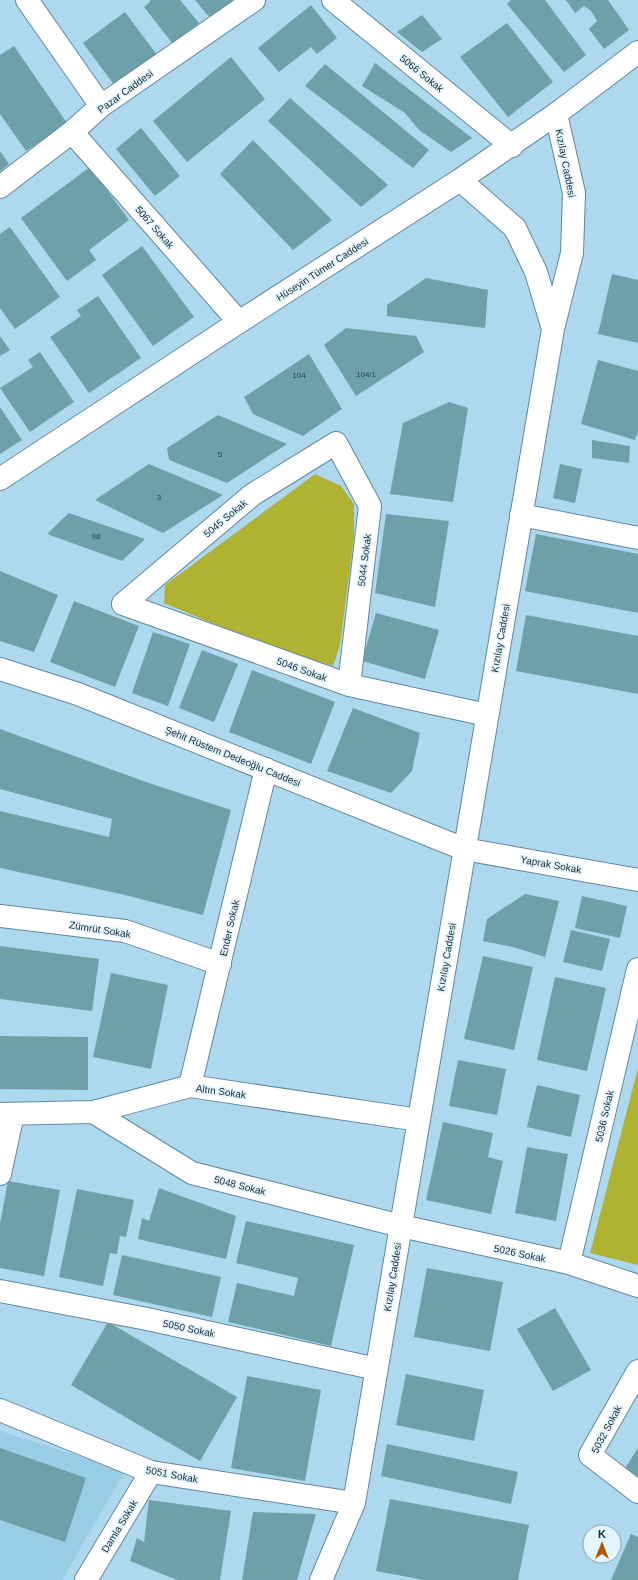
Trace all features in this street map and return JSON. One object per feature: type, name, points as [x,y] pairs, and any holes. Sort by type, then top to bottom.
[{"type":"street","points":[[27,0],[101,106]]},
{"type":"street","name":"Pazar Caddesi","points":[[0,187],[72,132],[101,106],[254,0]]},
{"type":"street","name":"5066 Sokak","points":[[333,0],[512,146]]},
{"type":"street","name":"Hüseyin Tümer Caddesi","points":[[0,479],[239,322],[512,146],[638,52]]},
{"type":"street","name":"Kızılay Caddesi","points":[[321,1580],[354,1504],[553,329],[572,253],[574,193],[556,114]]},
{"type":"street","name":"5067 Sokak","points":[[72,132],[239,322]]},
{"type":"street","name":"Kızılay Caddesi","points":[[460,180],[515,228],[536,272],[553,329]]},
{"type":"street","name":"5045 Sokak","points":[[123,604],[252,495],[336,443]]},
{"type":"street","name":"5044 Sokak","points":[[336,443],[370,506],[348,685]]},
{"type":"street","points":[[521,515],[638,538]]},
{"type":"street","name":"5046 Sokak","points":[[123,604],[348,685],[487,715]]},
{"type":"street","name":"Şehit Rüstem Dedeoğlu Caddesi","points":[[0,668],[78,694],[464,849]]},
{"type":"street","name":"Ender Sokak","points":[[190,1086],[266,769]]},
{"type":"street","name":"Yaprak Sokak","points":[[464,849],[638,880]]},
{"type":"street","name":"Zümrüt Sokak","points":[[0,916],[125,931],[220,964]]},
{"type":"street","name":"5036 Sokak","points":[[569,1263],[638,969]]},
{"type":"street","name":"Altın Sokak","points":[[6,1114],[93,1112],[190,1086],[419,1120]]},
{"type":"street","name":"5048 Sokak","points":[[93,1112],[192,1173],[401,1226]]},
{"type":"street","points":[[0,1174],[6,1114]]},
{"type":"street","name":"5026 Sokak","points":[[401,1226],[569,1263],[638,1286]]},
{"type":"street","name":"5050 Sokak","points":[[0,1291],[147,1319],[377,1369]]},
{"type":"street","name":"5032 Sokak","points":[[638,1372],[590,1455],[638,1492]]},
{"type":"street","name":"5051 Sokak","points":[[0,1410],[151,1472],[354,1504]]},
{"type":"street","name":"Damla Sokak","points":[[86,1580],[151,1472]]},
{"type":"shaded area","points":[[315,474],[341,486],[354,504],[354,537],[340,645],[333,666],[269,647],[164,603],[165,585]]},
{"type":"shaded area","points":[[638,1068],[638,1265],[590,1253]]},
{"type":"shaded area","points":[[0,1431],[125,1471],[62,1580],[0,1580]]},
{"type":"building","points":[[149,0],[180,0],[199,23],[173,44],[144,7],[151,1]]},
{"type":"building","points":[[195,0],[233,0],[210,18]]},
{"type":"building","points":[[511,0],[545,0],[586,55],[564,72],[507,4]]},
{"type":"building","points":[[566,0],[608,0],[629,30],[604,49],[589,29],[597,21],[591,11],[584,6],[575,13]]},
{"type":"building","points":[[311,5],[337,38],[317,54],[311,47],[279,72],[258,48]]},
{"type":"building","points":[[125,12],[157,55],[115,86],[83,43]]},
{"type":"building","points":[[422,15],[442,39],[422,52],[397,32]]},
{"type":"building","points":[[507,23],[553,82],[508,117],[460,57]]},
{"type":"building","points":[[14,46],[67,123],[26,151],[0,114],[0,55]]},
{"type":"building","points":[[231,57],[265,99],[187,162],[153,121]]},
{"type":"building","points":[[375,63],[472,138],[451,152],[419,130],[405,113],[362,86]]},
{"type":"building","points":[[325,64],[429,150],[413,168],[305,86]]},
{"type":"building","points":[[290,98],[388,185],[361,207],[268,121]]},
{"type":"building","points":[[141,128],[180,176],[155,196],[116,149]]},
{"type":"building","points":[[253,140],[332,220],[293,250],[220,174]]},
{"type":"building","points":[[0,151],[9,164],[0,171]]},
{"type":"building","points":[[90,167],[129,220],[89,250],[96,260],[67,281],[21,218]]},
{"type":"building","points":[[10,227],[60,297],[15,329],[0,308],[0,234]]},
{"type":"building","points":[[142,246],[194,317],[153,346],[102,275]]},
{"type":"building","points":[[612,274],[638,280],[638,343],[598,334]]},
{"type":"building","points":[[426,278],[488,290],[485,328],[387,316],[387,305]]},
{"type":"building","points":[[98,296],[141,358],[89,393],[50,337],[81,316],[77,310]]},
{"type":"building","points":[[346,328],[416,336],[424,352],[356,396],[324,345]]},
{"type":"building","points":[[0,336],[10,350],[0,356]]},
{"type":"building","points":[[40,352],[74,402],[30,432],[0,388],[33,367],[28,360]]},
{"type":"building","points":[[309,354],[342,409],[303,436],[253,414],[244,397]]},
{"type":"building","points":[[598,360],[638,371],[638,431],[635,440],[581,424]]},
{"type":"building","points":[[449,402],[468,408],[453,502],[390,494],[403,423]]},
{"type":"building","points":[[0,407],[22,440],[0,454]]},
{"type":"building","points":[[218,415],[287,444],[227,483],[169,460],[167,448]]},
{"type":"building","points":[[592,440],[630,446],[629,463],[592,458]]},
{"type":"building","points":[[149,464],[223,495],[163,533],[95,500]]},
{"type":"building","points":[[560,464],[582,469],[575,503],[553,498]]},
{"type":"building","points":[[69,513],[145,539],[122,561],[47,534]]},
{"type":"building","points":[[386,514],[449,521],[435,607],[375,593]]},
{"type":"building","points":[[536,534],[638,554],[638,613],[525,591]]},
{"type":"building","points":[[0,571],[58,595],[34,652],[0,641]]},
{"type":"building","points":[[74,601],[139,626],[115,687],[50,662]]},
{"type":"building","points":[[376,613],[439,630],[425,679],[362,661]]},
{"type":"building","points":[[526,615],[638,636],[638,694],[516,671]]},
{"type":"building","points":[[153,632],[190,644],[168,706],[132,693]]},
{"type":"building","points":[[202,650],[238,664],[214,722],[179,708]]},
{"type":"building","points":[[252,670],[335,702],[311,764],[229,732]]},
{"type":"building","points":[[353,708],[420,733],[412,771],[391,793],[327,771]]},
{"type":"building","points":[[0,729],[146,782],[231,810],[203,915],[121,894],[0,868],[0,811],[109,837],[112,819],[0,789]]},
{"type":"building","points":[[525,894],[559,901],[545,957],[513,947],[483,941],[487,919]]},
{"type":"building","points":[[582,896],[627,906],[620,938],[575,928]]},
{"type":"building","points":[[571,930],[610,939],[602,971],[563,962]]},
{"type":"building","points":[[0,946],[99,959],[92,1011],[0,999]]},
{"type":"building","points":[[483,956],[533,967],[514,1050],[464,1039]]},
{"type":"building","points":[[111,973],[168,985],[151,1069],[93,1057]]},
{"type":"building","points":[[555,977],[606,988],[587,1071],[537,1060]]},
{"type":"building","points":[[0,1036],[88,1037],[88,1090],[0,1089]]},
{"type":"building","points":[[458,1060],[506,1069],[497,1115],[449,1106]]},
{"type":"building","points":[[537,1085],[580,1095],[571,1137],[527,1127]]},
{"type":"building","points":[[443,1122],[493,1133],[488,1157],[503,1161],[491,1214],[426,1200]]},
{"type":"building","points":[[527,1147],[568,1154],[556,1221],[515,1213]]},
{"type":"building","points":[[8,1181],[60,1190],[44,1276],[0,1268],[0,1224]]},
{"type":"building","points":[[159,1188],[236,1216],[226,1259],[138,1239],[142,1218],[149,1221]]},
{"type":"building","points":[[77,1189],[134,1200],[126,1237],[120,1236],[117,1254],[110,1253],[103,1286],[59,1277]]},
{"type":"building","points":[[246,1221],[354,1245],[331,1346],[228,1322],[237,1283],[294,1296],[298,1278],[236,1263]]},
{"type":"building","points":[[122,1255],[221,1277],[212,1317],[113,1295]]},
{"type":"building","points":[[427,1268],[503,1282],[490,1351],[414,1337]]},
{"type":"building","points":[[555,1308],[591,1370],[553,1391],[517,1329]]},
{"type":"building","points":[[108,1322],[237,1397],[200,1461],[71,1385]]},
{"type":"building","points":[[406,1374],[484,1390],[474,1441],[396,1425]]},
{"type":"building","points":[[247,1376],[321,1390],[305,1481],[231,1468]]},
{"type":"building","points":[[387,1444],[518,1472],[511,1504],[381,1476]]},
{"type":"building","points":[[0,1448],[86,1478],[65,1542],[0,1520]]},
{"type":"building","points":[[638,1448],[638,1482],[622,1473]]},
{"type":"building","points":[[390,1499],[529,1525],[518,1580],[424,1580],[376,1571]]},
{"type":"building","points":[[149,1500],[231,1511],[220,1580],[177,1580],[130,1561],[137,1538],[144,1542]]},
{"type":"building","points":[[253,1512],[316,1514],[297,1580],[242,1580]]},
{"type":"building","points":[[631,1534],[638,1537],[638,1580],[611,1580],[618,1564],[622,1564],[622,1555]]}]
